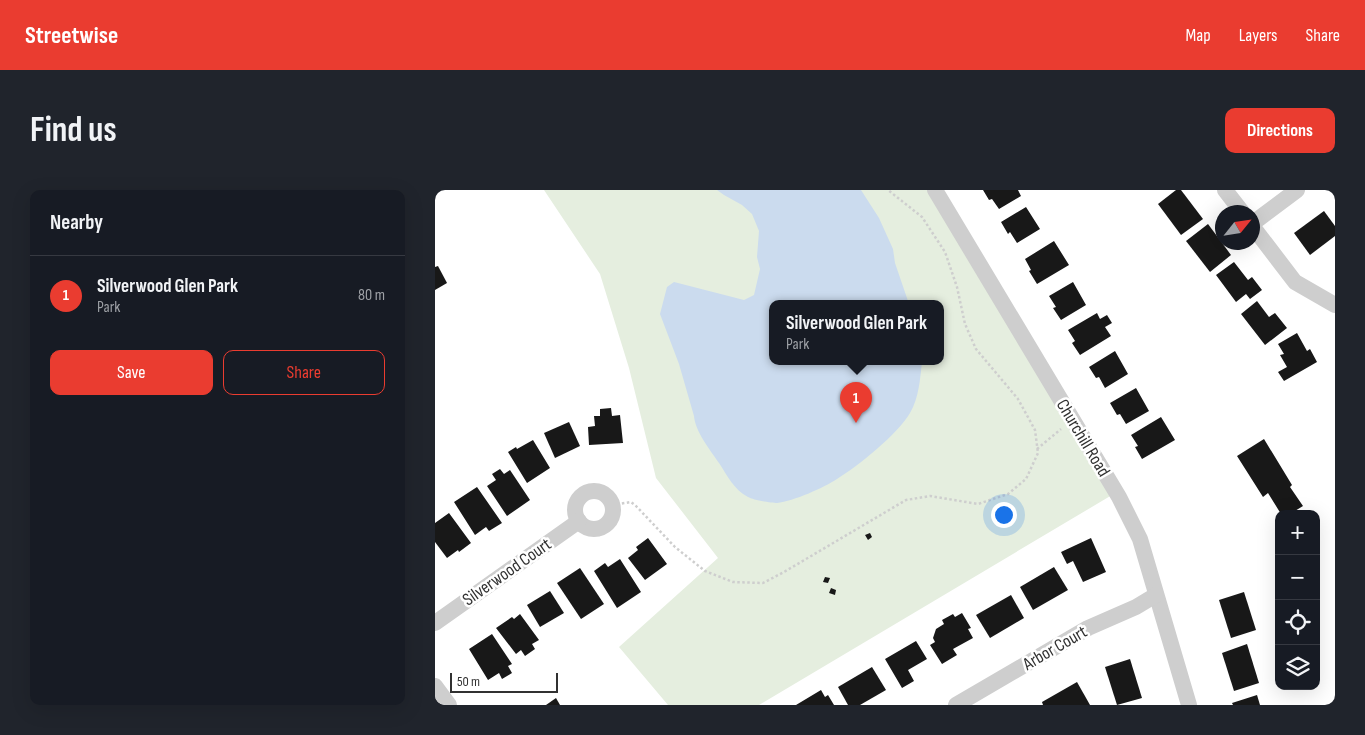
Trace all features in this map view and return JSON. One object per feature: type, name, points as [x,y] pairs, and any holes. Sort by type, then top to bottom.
[{"type":"street","name":"Churchill Road","points":[[935,190],[1119,497],[1140,540],[1189,705]]},
{"type":"street","points":[[1225,190],[1237,205]]},
{"type":"street","points":[[1260,219],[1297,190]]},
{"type":"street","points":[[1260,234],[1295,282],[1335,305]]},
{"type":"street","points":[[593,491],[604,495],[612,505],[613,512],[611,518],[602,527],[596,529],[583,526],[575,510],[582,495],[593,491]]},
{"type":"street","name":"Silverwood Court","points":[[435,623],[579,521]]},
{"type":"street","name":"Arbor Court","points":[[956,705],[1088,628],[1136,607],[1156,595]]},
{"type":"street","points":[[435,686],[449,705]]},
{"type":"path","points":[[612,505],[631,502],[675,547],[705,571],[733,582],[763,582],[784,572],[906,500],[930,496],[978,504],[1008,494],[1026,479],[1038,454],[1035,430],[1018,400],[976,349],[965,324],[957,287],[945,252],[922,217],[888,190]]},
{"type":"path","points":[[1037,449],[1072,419]]},
{"type":"green space","points":[[544,190],[929,190],[1112,495],[759,705],[668,705],[619,647],[718,558],[656,478],[629,368],[600,274]]},
{"type":"water","points":[[717,190],[861,190],[879,218],[893,249],[895,263],[908,300],[769,300],[769,365],[922,365],[919,388],[910,413],[887,440],[837,479],[808,494],[784,502],[763,501],[743,494],[731,482],[707,446],[697,428],[679,364],[660,314],[667,287],[674,282],[744,300],[754,295],[760,269],[757,257],[759,231],[752,214],[742,205]]},
{"type":"building","points":[[983,190],[1018,190],[1021,196],[999,209],[992,199],[989,200]]},
{"type":"building","points":[[1176,190],[1181,190],[1203,219],[1181,235],[1158,204]]},
{"type":"building","points":[[1026,207],[1040,229],[1017,243],[1010,232],[1008,234],[1001,222]]},
{"type":"building","points":[[1324,211],[1335,226],[1335,236],[1310,255],[1294,233]]},
{"type":"building","points":[[1208,224],[1215,233],[1215,250],[1227,250],[1231,255],[1210,272],[1186,241]]},
{"type":"building","points":[[1054,241],[1069,265],[1037,284],[1029,271],[1031,270],[1025,259]]},
{"type":"building","points":[[1234,262],[1248,280],[1252,277],[1262,290],[1250,299],[1246,294],[1236,302],[1216,275]]},
{"type":"building","points":[[438,266],[447,283],[435,290],[435,267]]},
{"type":"building","points":[[1073,282],[1086,305],[1061,320],[1053,308],[1056,307],[1049,296]]},
{"type":"building","points":[[1257,301],[1269,317],[1275,313],[1287,328],[1265,345],[1241,314]]},
{"type":"building","points":[[1097,313],[1100,319],[1107,315],[1112,323],[1105,327],[1111,336],[1080,355],[1072,343],[1075,341],[1068,330]]},
{"type":"building","points":[[1297,333],[1307,351],[1310,349],[1317,362],[1284,381],[1278,372],[1287,367],[1280,355],[1284,354],[1278,344]]},
{"type":"building","points":[[1115,351],[1128,374],[1105,388],[1099,377],[1096,378],[1089,367]]},
{"type":"building","points":[[1136,388],[1149,411],[1126,424],[1120,414],[1117,415],[1110,403]]},
{"type":"building","points":[[611,408],[612,416],[620,415],[623,443],[589,445],[588,427],[595,426],[594,416],[600,416],[600,409]]},
{"type":"building","points":[[1161,417],[1175,440],[1142,459],[1135,447],[1138,446],[1131,435]]},
{"type":"building","points":[[569,422],[580,446],[555,458],[544,433]]},
{"type":"building","points":[[1264,439],[1292,485],[1290,487],[1303,506],[1296,510],[1279,510],[1268,493],[1263,497],[1237,456]]},
{"type":"building","points":[[533,440],[550,468],[527,483],[508,452]]},
{"type":"building","points":[[500,469],[504,474],[510,470],[530,500],[507,516],[487,486],[496,480],[492,474]]},
{"type":"building","points":[[477,487],[502,523],[489,531],[486,527],[475,535],[454,502]]},
{"type":"building","points":[[449,513],[471,543],[447,558],[435,542],[435,523]]},
{"type":"building","points":[[870,533],[872,537],[868,540],[865,535]]},
{"type":"building","points":[[648,538],[667,564],[645,580],[628,558],[638,550],[636,547]]},
{"type":"building","points":[[1091,538],[1106,572],[1083,582],[1073,561],[1067,564],[1061,552]]},
{"type":"building","points":[[620,559],[641,592],[617,608],[594,571],[605,563],[608,567]]},
{"type":"building","points":[[1054,567],[1068,590],[1033,610],[1020,587]]},
{"type":"building","points":[[580,568],[604,604],[581,619],[557,583]]},
{"type":"building","points":[[825,577],[830,578],[828,583],[823,582]]},
{"type":"building","points":[[831,588],[836,590],[835,595],[829,593]]},
{"type":"building","points":[[550,591],[564,613],[540,627],[527,605]]},
{"type":"building","points":[[1244,592],[1256,630],[1231,638],[1219,600]]},
{"type":"building","points":[[1011,595],[1024,618],[990,638],[976,615]]},
{"type":"building","points":[[962,613],[971,628],[968,629],[973,638],[953,649],[957,655],[942,664],[930,645],[935,642],[933,638],[936,629],[944,624],[942,620],[953,614],[955,617]]},
{"type":"building","points":[[520,614],[539,640],[532,644],[535,649],[525,656],[521,650],[516,654],[496,628]]},
{"type":"building","points":[[492,634],[512,664],[508,666],[512,673],[502,679],[499,673],[488,680],[469,649]]},
{"type":"building","points":[[916,641],[927,659],[908,670],[914,681],[902,688],[885,659]]},
{"type":"building","points":[[1247,644],[1259,683],[1234,691],[1222,653]]},
{"type":"building","points":[[1130,659],[1142,698],[1117,705],[1105,667]]},
{"type":"building","points":[[872,667],[886,690],[860,705],[848,705],[838,687]]},
{"type":"building","points":[[1077,682],[1090,705],[1043,705],[1042,702]]},
{"type":"building","points":[[821,690],[825,697],[828,695],[834,705],[796,705]]},
{"type":"building","points":[[1257,695],[1260,705],[1233,705],[1232,703]]},
{"type":"building","points":[[556,698],[560,705],[546,705]]},
{"type":"place","name":"Silverwood Glen Park","points":[[856,423]]}]
